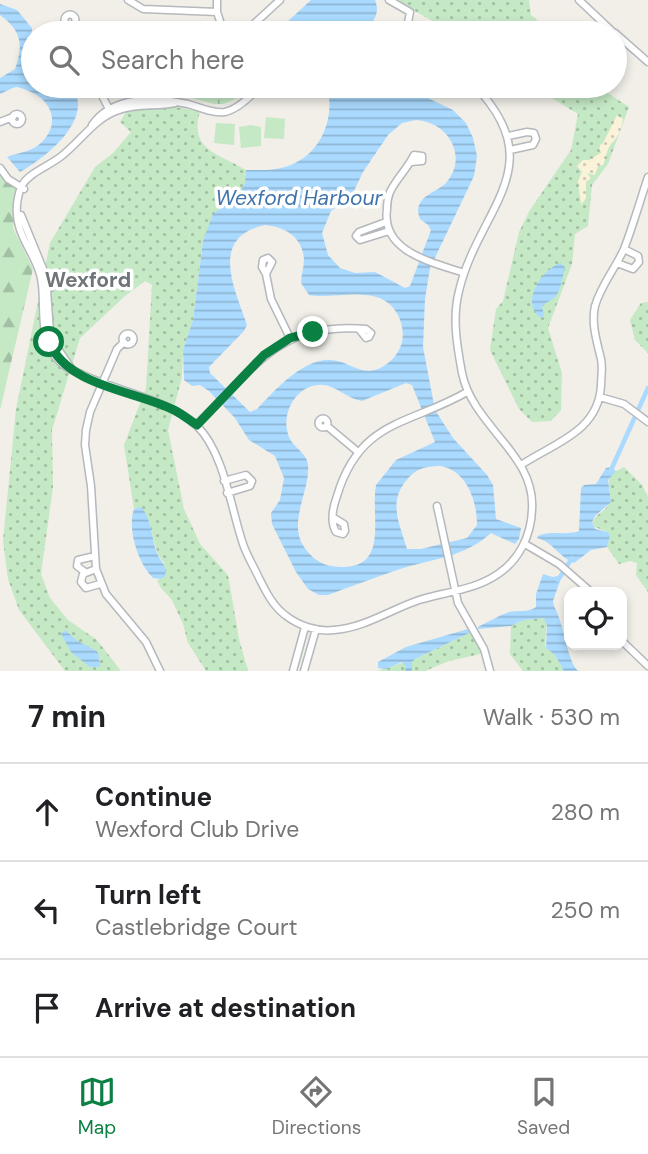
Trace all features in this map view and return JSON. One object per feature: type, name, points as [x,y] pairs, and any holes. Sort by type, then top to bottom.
[{"type":"street","points":[[128,0],[143,9],[217,12]]},
{"type":"street","points":[[217,0],[220,21]]},
{"type":"street","points":[[257,21],[280,0]]},
{"type":"street","points":[[389,0],[410,12],[408,21]]},
{"type":"street","points":[[579,0],[602,21]]},
{"type":"street","points":[[627,43],[647,59]]},
{"type":"street","points":[[103,98],[110,111]]},
{"type":"street","points":[[246,98],[225,112],[175,103],[132,106],[110,111],[64,155],[35,174],[24,187],[16,214],[18,224],[47,284],[50,333],[72,370],[103,385],[173,410],[197,425],[213,446],[245,549],[270,598],[285,615],[305,627],[333,631],[418,601],[474,586],[500,573],[525,544],[530,527],[533,502],[528,479],[522,465],[485,421],[467,393],[455,338],[457,295],[464,273],[501,197],[509,168],[508,136],[493,105],[486,98]]},
{"type":"street","points":[[0,122],[13,117]]},
{"type":"street","points":[[508,136],[531,132],[536,136],[536,143],[529,147],[510,150]]},
{"type":"street","points":[[411,162],[389,194],[386,222],[388,232],[398,244],[417,255],[464,273]]},
{"type":"street","points":[[1,169],[24,187]]},
{"type":"street","points":[[522,465],[580,430],[595,411],[600,397],[602,363],[594,337],[594,309],[604,283],[624,249],[648,177]]},
{"type":"street","points":[[386,222],[359,232],[356,236],[360,240],[388,232]]},
{"type":"street","points":[[617,262],[633,269],[639,262],[638,256],[624,249]]},
{"type":"street","points":[[266,274],[271,299],[290,338]]},
{"type":"street","points":[[197,425],[264,355],[290,338],[327,328],[359,329]]},
{"type":"street","points":[[124,342],[117,349],[90,412],[86,430],[96,569],[100,584],[146,642],[160,671]]},
{"type":"street","points":[[334,518],[334,506],[341,480],[358,452],[374,437],[422,411],[467,393]]},
{"type":"street","points":[[600,397],[624,404],[648,422]]},
{"type":"street","points":[[327,426],[358,452]]},
{"type":"street","points":[[224,481],[246,475],[252,481],[250,486],[227,493]]},
{"type":"street","points":[[437,506],[463,615],[487,655],[490,671]]},
{"type":"street","points":[[525,544],[559,564],[585,587]]},
{"type":"street","points":[[95,556],[78,560],[77,566],[83,575],[82,585],[86,588],[100,584]]},
{"type":"street","points":[[83,575],[96,569]]},
{"type":"street","points":[[293,671],[305,627]]},
{"type":"street","points":[[304,671],[316,629]]},
{"type":"street","points":[[627,646],[648,666]]},
{"type":"green space","points":[[392,0],[529,0],[531,15],[538,21],[433,21]]},
{"type":"green space","points":[[192,98],[237,98],[224,104]]},
{"type":"green space","points":[[552,98],[615,98],[629,107],[608,164],[592,185],[588,226],[575,234],[572,264],[548,328],[562,373],[561,410],[551,421],[532,422],[519,409],[490,350],[496,309],[503,301],[519,232],[530,210],[571,150],[578,114]]},
{"type":"green space","points":[[175,107],[200,111],[198,124],[202,143],[246,170],[245,183],[238,195],[220,208],[203,241],[193,320],[183,350],[182,377],[168,430],[184,509],[200,544],[228,575],[239,639],[248,671],[206,671],[188,643],[172,600],[157,580],[161,579],[164,563],[145,513],[141,507],[134,509],[124,445],[146,388],[152,285],[145,281],[80,338],[52,430],[53,487],[41,574],[50,598],[68,620],[97,640],[121,671],[65,671],[19,610],[8,579],[3,541],[16,409],[50,243],[95,167],[113,153],[131,132],[120,122],[128,109]]},
{"type":"green space","points":[[266,117],[285,119],[284,139],[264,138]]},
{"type":"green space","points":[[216,123],[235,124],[234,145],[214,143]]},
{"type":"green space","points":[[239,127],[261,127],[261,146],[241,148]]},
{"type":"green space","points":[[0,174],[17,190],[13,228],[33,269],[0,410]]},
{"type":"green space","points":[[648,302],[648,353],[635,340],[630,320],[641,303]]},
{"type":"green space","points":[[624,467],[642,485],[648,497],[648,592],[636,575],[637,563],[630,561],[619,564],[607,547],[610,536],[608,532],[592,526],[594,519],[610,501],[610,477]]},
{"type":"green space","points":[[544,618],[547,621],[545,646],[555,655],[564,671],[523,671],[510,654],[511,626],[523,620]]},
{"type":"green space","points":[[471,632],[485,653],[449,661],[425,671],[377,671],[415,659]]},
{"type":"sand","points":[[617,115],[623,119],[620,130],[609,147],[603,165],[598,166],[595,175],[587,173],[591,178],[586,182],[586,198],[581,205],[578,181],[582,172],[577,166],[583,160],[589,160],[602,152],[599,151],[600,145]]},
{"type":"water","points":[[311,0],[375,0],[377,5],[373,21],[288,21]]},
{"type":"water","points":[[0,4],[17,10],[26,21],[21,21],[21,88],[16,87],[0,94],[0,78],[15,69],[20,45],[12,26],[0,15]]},
{"type":"water","points":[[77,98],[76,117],[70,129],[51,150],[20,172],[7,157],[38,145],[51,126],[50,111],[41,99]]},
{"type":"water","name":"Wexford Harbour","points":[[329,98],[428,98],[453,110],[466,123],[473,138],[477,156],[474,176],[430,268],[425,299],[423,347],[435,410],[453,438],[493,485],[496,519],[521,528],[515,544],[491,533],[470,547],[448,556],[400,569],[328,595],[319,595],[308,589],[296,572],[272,524],[271,513],[280,500],[284,478],[275,456],[249,440],[235,418],[209,391],[200,385],[192,386],[184,380],[183,350],[193,320],[203,241],[213,214],[238,195],[245,183],[246,170],[280,168],[308,155],[323,135],[329,111]],"holes":[[[416,120],[427,122],[446,134],[452,142],[456,162],[446,183],[425,197],[419,205],[420,219],[431,230],[410,286],[405,288],[375,272],[355,273],[340,268],[328,255],[322,233],[331,211],[352,195],[363,172],[388,135],[402,123]],[[265,225],[286,231],[300,245],[304,260],[301,283],[309,295],[358,294],[381,299],[398,315],[403,339],[393,358],[372,371],[337,361],[314,362],[292,375],[257,409],[250,412],[210,373],[209,367],[247,325],[232,281],[231,252],[236,241],[247,231]],[[406,383],[412,385],[435,442],[396,460],[376,485],[374,542],[363,562],[350,566],[321,563],[305,548],[298,530],[308,465],[287,432],[288,410],[295,397],[315,385],[330,386],[362,401]],[[441,466],[458,474],[469,488],[477,525],[467,538],[421,549],[407,549],[398,517],[399,493],[414,472]]]},
{"type":"water","points":[[560,263],[565,267],[559,290],[554,298],[542,307],[544,315],[541,318],[532,304],[533,296],[546,272]]},
{"type":"water","points":[[611,467],[616,471],[608,480],[611,502],[592,522],[595,529],[608,532],[610,536],[607,547],[591,550],[574,563],[537,538],[548,533],[579,531],[581,488],[584,485],[596,484],[606,468]]},
{"type":"water","points":[[141,507],[148,518],[156,549],[165,567],[165,576],[161,579],[153,578],[148,572],[135,545],[132,517],[134,509]]},
{"type":"water","points":[[543,574],[553,577],[562,575],[553,601],[564,635],[564,650],[568,650],[578,671],[564,671],[555,655],[546,648],[547,626],[544,618],[523,620],[511,626],[478,629],[509,612],[533,609],[536,607],[536,594]]},
{"type":"water","points":[[468,629],[471,632],[415,659],[412,662],[412,671],[405,671],[406,667],[402,662],[386,669],[378,668],[378,662],[406,647]]},
{"type":"water","points":[[65,630],[76,640],[98,652],[100,667],[90,667],[71,652],[61,634]]},
{"type":"waterway","points":[[611,470],[648,388]]},
{"type":"waterway","points":[[558,580],[572,558]]},
{"type":"district","name":"Wexford","points":[[88,280]]},
{"type":"route","points":[[49,342],[54,354],[66,367],[103,385],[173,410],[197,425],[264,355],[290,338],[313,332]]}]
